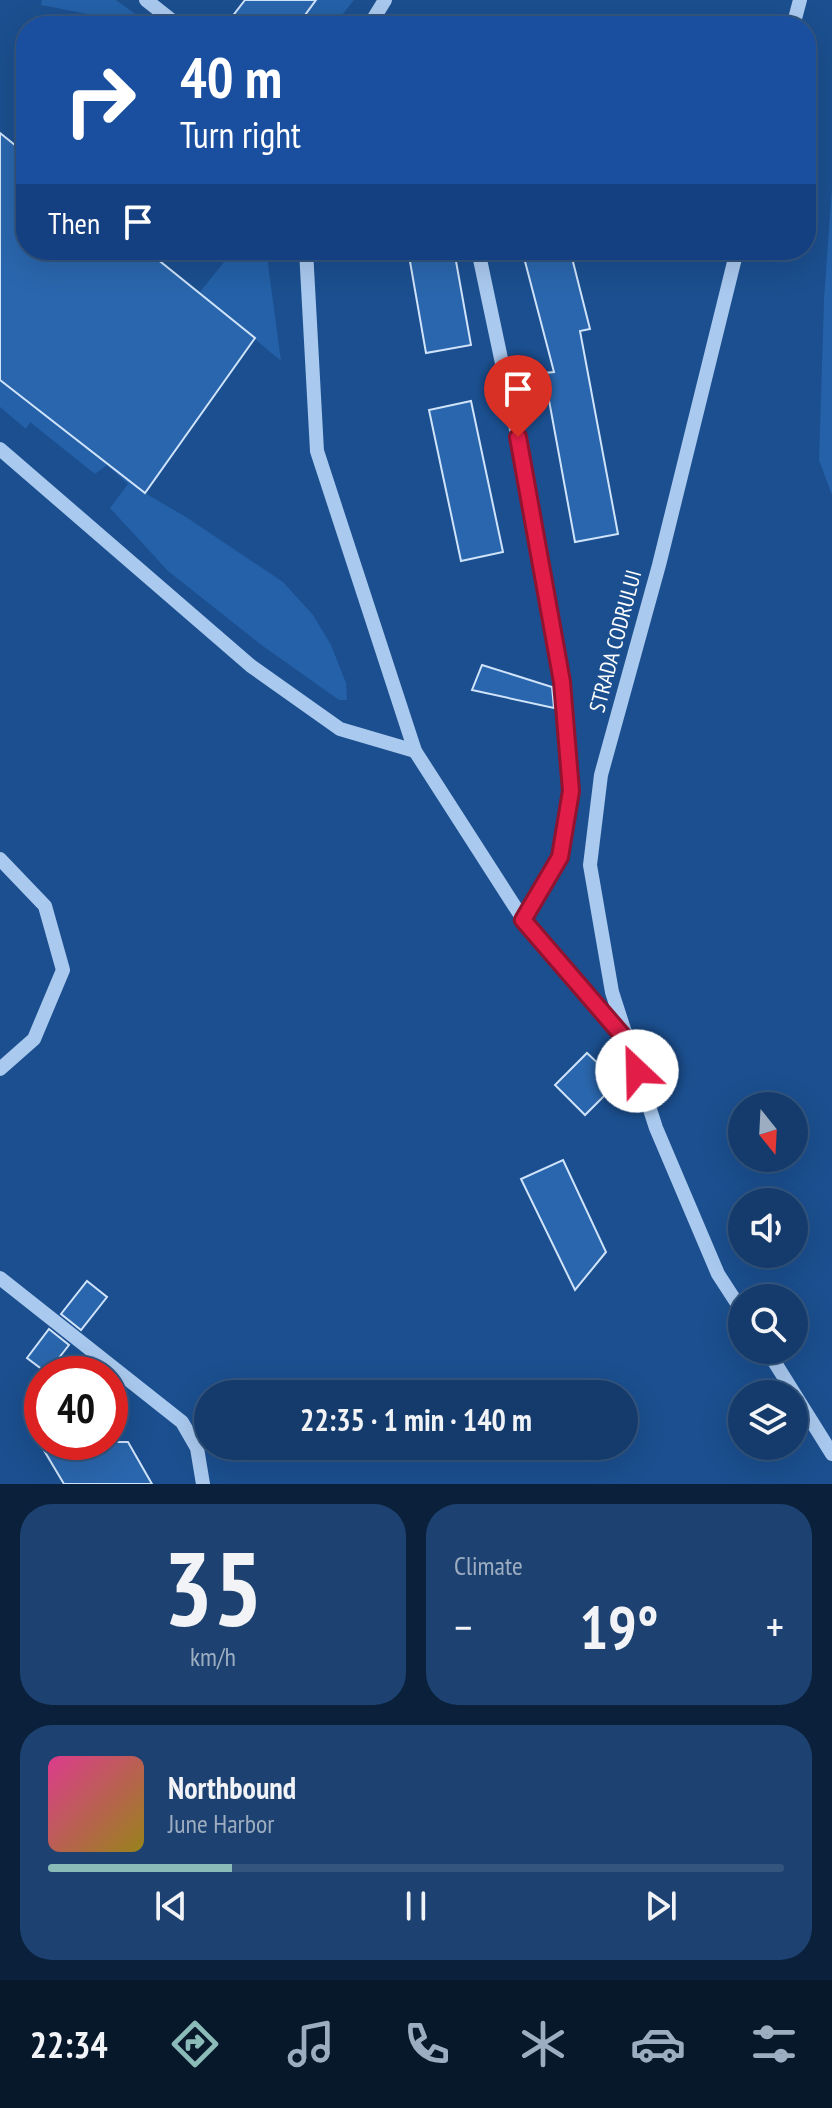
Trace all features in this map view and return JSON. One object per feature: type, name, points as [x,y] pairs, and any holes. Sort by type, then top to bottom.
[{"type":"street","points":[[146,0],[166,16]]},
{"type":"street","points":[[307,260],[317,451],[415,751],[523,920],[628,1042]]},
{"type":"street","points":[[480,260],[531,500],[562,682],[571,791],[560,857],[523,920]]},
{"type":"street","name":"STRADA CODRULUI","points":[[728,1289],[718,1274],[656,1128],[628,1042],[612,992],[590,865],[601,775],[659,565],[735,260]]},
{"type":"street","points":[[1,454],[251,666],[340,729],[415,751]]},
{"type":"street","points":[[0,859],[45,906],[63,970],[34,1039],[0,1069]]},
{"type":"street","points":[[0,1278],[182,1422],[197,1448],[203,1484]]},
{"type":"street","points":[[776,1364],[832,1454]]},
{"type":"shaded area","points":[[42,0],[116,0],[138,16],[98,16],[41,5]]},
{"type":"shaded area","points":[[315,0],[354,0],[341,16],[304,16]]},
{"type":"shaded area","points":[[832,187],[832,495],[819,460],[824,300]]},
{"type":"shaded area","points":[[226,260],[267,260],[281,361],[199,293]]},
{"type":"shaded area","points":[[0,380],[145,493],[283,582],[313,615],[331,645],[346,683],[347,700],[339,700],[260,644],[168,571],[110,508],[128,484],[107,465],[95,474],[30,422],[26,429],[0,407]]},
{"type":"building","points":[[245,0],[316,0],[304,16],[233,16]]},
{"type":"building","points":[[0,133],[16,146],[16,260],[158,260],[255,338],[145,493],[0,380]]},
{"type":"building","points":[[410,260],[456,260],[471,345],[426,353]]},
{"type":"building","points":[[525,260],[573,260],[590,329],[580,331],[618,534],[575,542],[544,373],[554,372]]},
{"type":"building","points":[[471,401],[503,552],[461,561],[429,410]]},
{"type":"building","points":[[482,665],[552,687],[554,708],[472,690]]},
{"type":"building","points":[[587,1053],[618,1082],[585,1115],[555,1085]]},
{"type":"building","points":[[563,1160],[606,1252],[575,1290],[521,1179]]},
{"type":"building","points":[[87,1281],[107,1297],[81,1330],[61,1314]]},
{"type":"building","points":[[49,1329],[69,1345],[60,1356],[29,1356]]},
{"type":"building","points":[[128,1442],[152,1484],[64,1484],[50,1460],[128,1460]]},
{"type":"route","points":[[518,437],[562,682],[571,791],[560,857],[523,920],[628,1042],[637,1071]]}]
